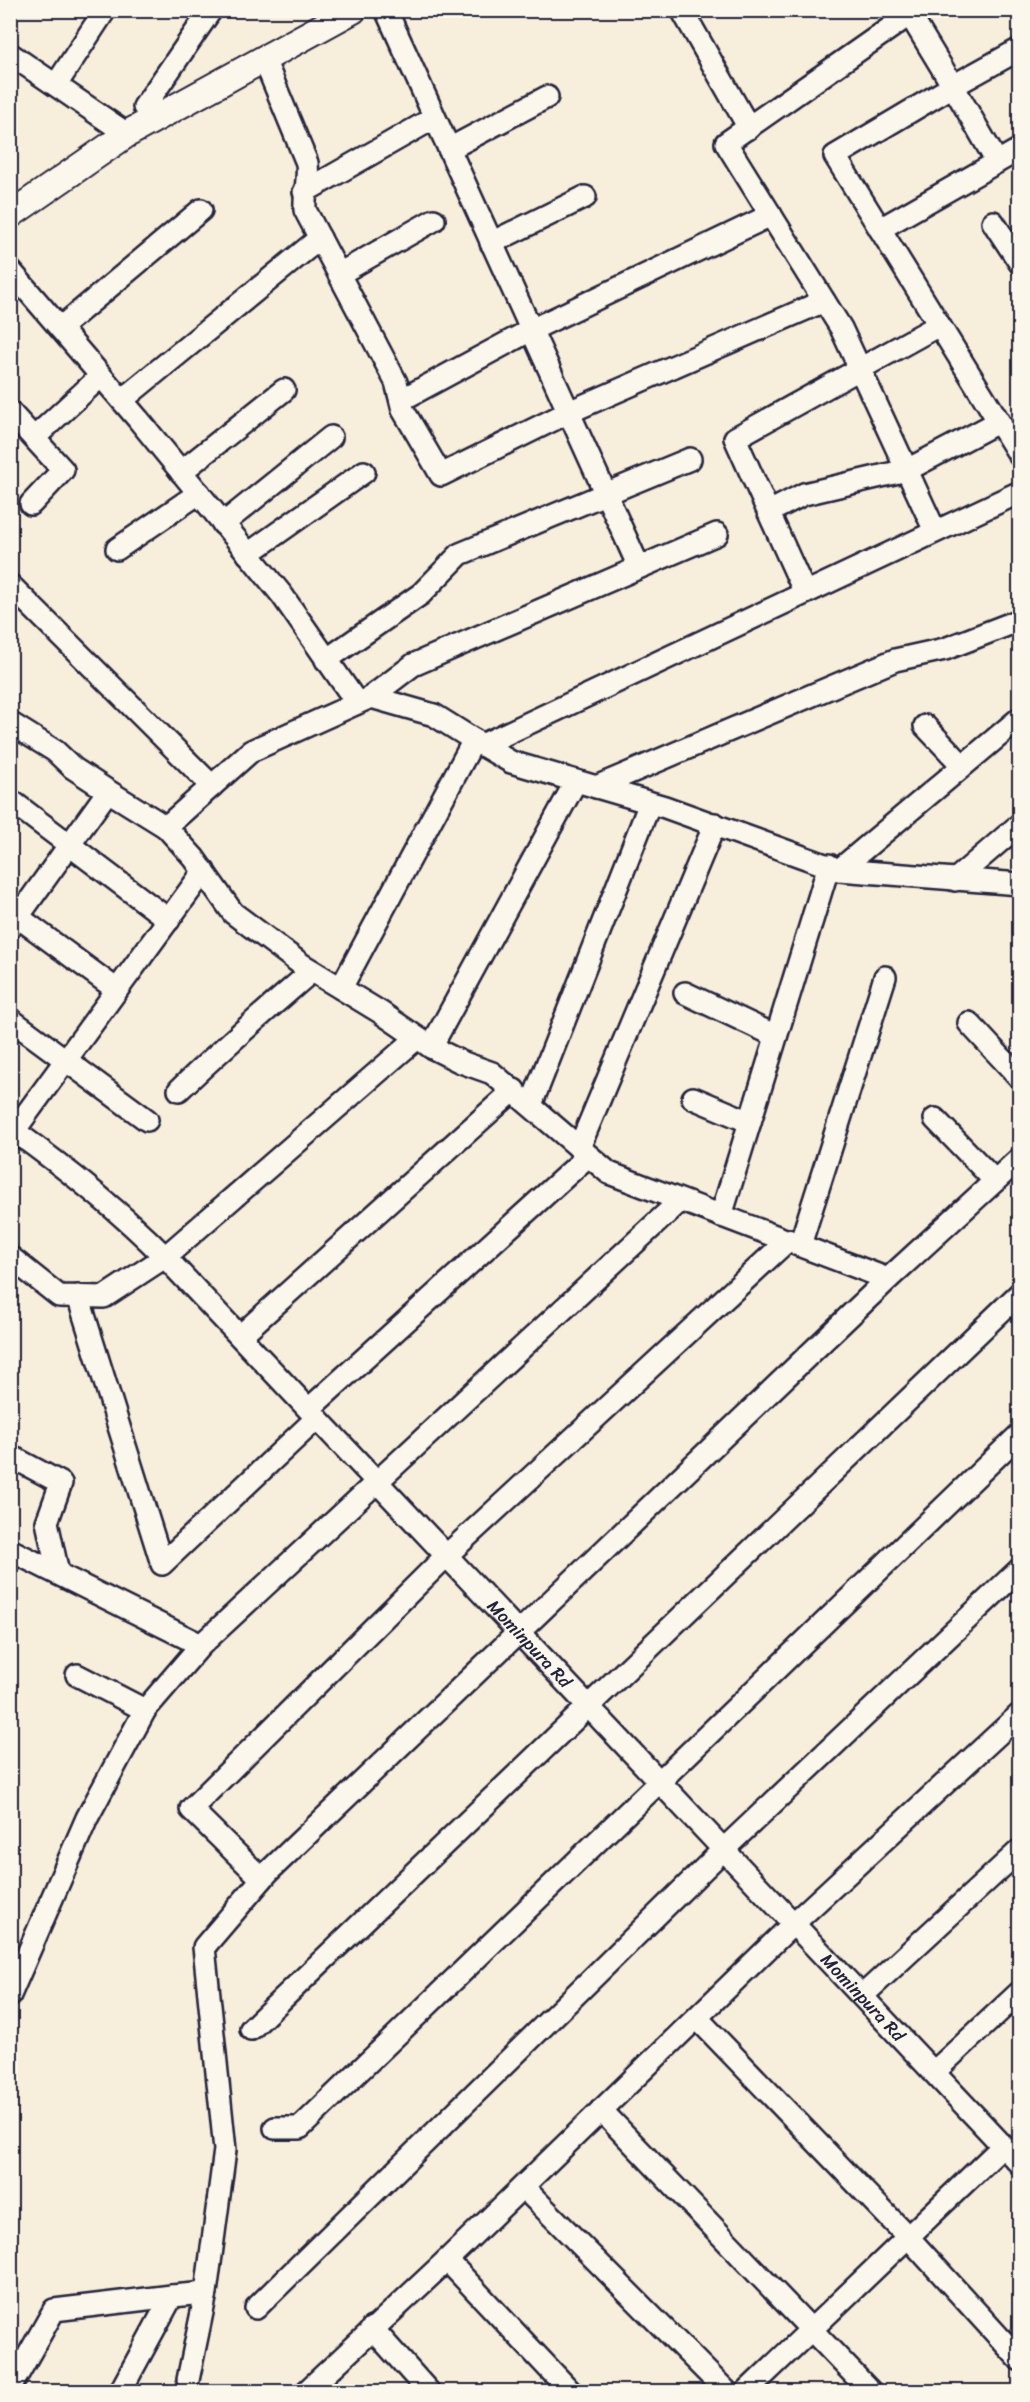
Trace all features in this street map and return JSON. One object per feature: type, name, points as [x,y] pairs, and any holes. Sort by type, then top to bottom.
[{"type":"street","points":[[56,85],[105,10]]},
{"type":"street","points":[[154,119],[144,107],[211,10]]},
{"type":"street","points":[[10,215],[127,134],[353,10]]},
{"type":"street","points":[[386,10],[639,567]]},
{"type":"street","points":[[682,10],[749,128]]},
{"type":"street","points":[[935,531],[841,328],[726,143],[911,12],[997,162]]},
{"type":"street","points":[[1020,49],[835,156],[1020,456]]},
{"type":"street","points":[[10,54],[127,134]]},
{"type":"street","points":[[264,59],[307,163],[309,180],[304,192],[305,210],[396,382],[403,410],[441,475],[569,412],[824,301]]},
{"type":"street","points":[[449,149],[548,97]]},
{"type":"street","points":[[304,192],[435,118]]},
{"type":"street","points":[[880,229],[1020,149]]},
{"type":"street","points":[[491,243],[585,197]]},
{"type":"street","points":[[60,328],[201,210]]},
{"type":"street","points":[[401,400],[531,330],[771,215]]},
{"type":"street","points":[[339,274],[434,220]]},
{"type":"street","points":[[993,222],[1020,263]]},
{"type":"street","points":[[122,400],[320,238]]},
{"type":"street","points":[[10,270],[122,400],[282,595],[326,660],[364,700],[434,715],[511,762],[714,824],[834,868],[1020,884]]},
{"type":"street","points":[[805,592],[735,438],[939,325]]},
{"type":"street","points":[[34,438],[101,376]]},
{"type":"street","points":[[181,472],[284,390]]},
{"type":"street","points":[[10,412],[63,470],[31,504]]},
{"type":"street","points":[[769,512],[804,494],[907,470],[998,422]]},
{"type":"street","points":[[223,524],[331,437]]},
{"type":"street","points":[[326,660],[421,594],[460,554],[690,459]]},
{"type":"street","points":[[248,554],[364,472]]},
{"type":"street","points":[[341,988],[478,742],[1020,492]]},
{"type":"street","points":[[117,549],[198,493]]},
{"type":"street","points":[[166,827],[251,751],[364,700],[413,665],[717,534]]},
{"type":"street","points":[[10,585],[212,786]]},
{"type":"street","points":[[10,1257],[58,1296],[104,1297],[165,1257],[424,1042],[586,784],[895,660],[945,649],[1020,620]]},
{"type":"street","points":[[721,1216],[776,1036],[834,868],[1020,718]]},
{"type":"street","points":[[10,723],[55,752],[73,768],[166,827],[204,871],[233,913],[312,970],[424,1042],[461,1062],[492,1073],[609,1173],[888,1279]]},
{"type":"street","points":[[925,726],[962,765]]},
{"type":"street","points":[[108,791],[13,919],[117,990]]},
{"type":"street","points":[[10,800],[168,920]]},
{"type":"street","points":[[531,1105],[650,803]]},
{"type":"street","points":[[78,1296],[162,1564],[313,1413],[584,1152],[714,824]]},
{"type":"street","points":[[955,880],[1020,824]]},
{"type":"street","points":[[12,1130],[204,871]]},
{"type":"street","points":[[179,1090],[231,1040],[312,970]]},
{"type":"street","points":[[262,1879],[190,1809],[447,1555],[794,1243],[885,977]]},
{"type":"street","points":[[685,993],[776,1036]]},
{"type":"street","points":[[10,1019],[147,1120]]},
{"type":"street","points":[[969,1023],[1020,1078]]},
{"type":"street","points":[[240,1336],[514,1090]]},
{"type":"street","points":[[693,1098],[750,1122]]},
{"type":"street","points":[[935,1119],[995,1180]]},
{"type":"street","name":"Mominpura Rd","points":[[12,1130],[83,1181],[128,1218],[1020,2164]]},
{"type":"street","points":[[188,2380],[206,2294],[225,2150],[204,1947],[262,1879],[888,1279],[1020,1158]]},
{"type":"street","points":[[10,1995],[87,1818],[145,1710],[201,1645],[680,1200]]},
{"type":"street","points":[[250,2029],[1020,1293]]},
{"type":"street","points":[[275,2128],[300,2128],[1020,1434]]},
{"type":"street","points":[[16,1459],[61,1483],[47,1522],[58,1573]]},
{"type":"street","points":[[10,1550],[201,1645]]},
{"type":"street","points":[[256,2308],[724,1849],[1020,1569]]},
{"type":"street","points":[[77,1675],[145,1710]]},
{"type":"street","points":[[306,2391],[447,2260],[794,1923],[1020,1714]]},
{"type":"street","points":[[862,1996],[1020,1850]]},
{"type":"street","points":[[934,2072],[1020,1992]]},
{"type":"street","points":[[697,2018],[908,2237],[1020,2360]]},
{"type":"street","points":[[602,2110],[871,2391]]},
{"type":"street","points":[[746,2391],[1003,2146]]},
{"type":"street","points":[[522,2187],[726,2391]]},
{"type":"street","points":[[447,2260],[571,2391]]},
{"type":"street","points":[[10,2388],[54,2310],[206,2294]]},
{"type":"street","points":[[120,2391],[172,2296]]},
{"type":"street","points":[[372,2328],[429,2391]]}]
